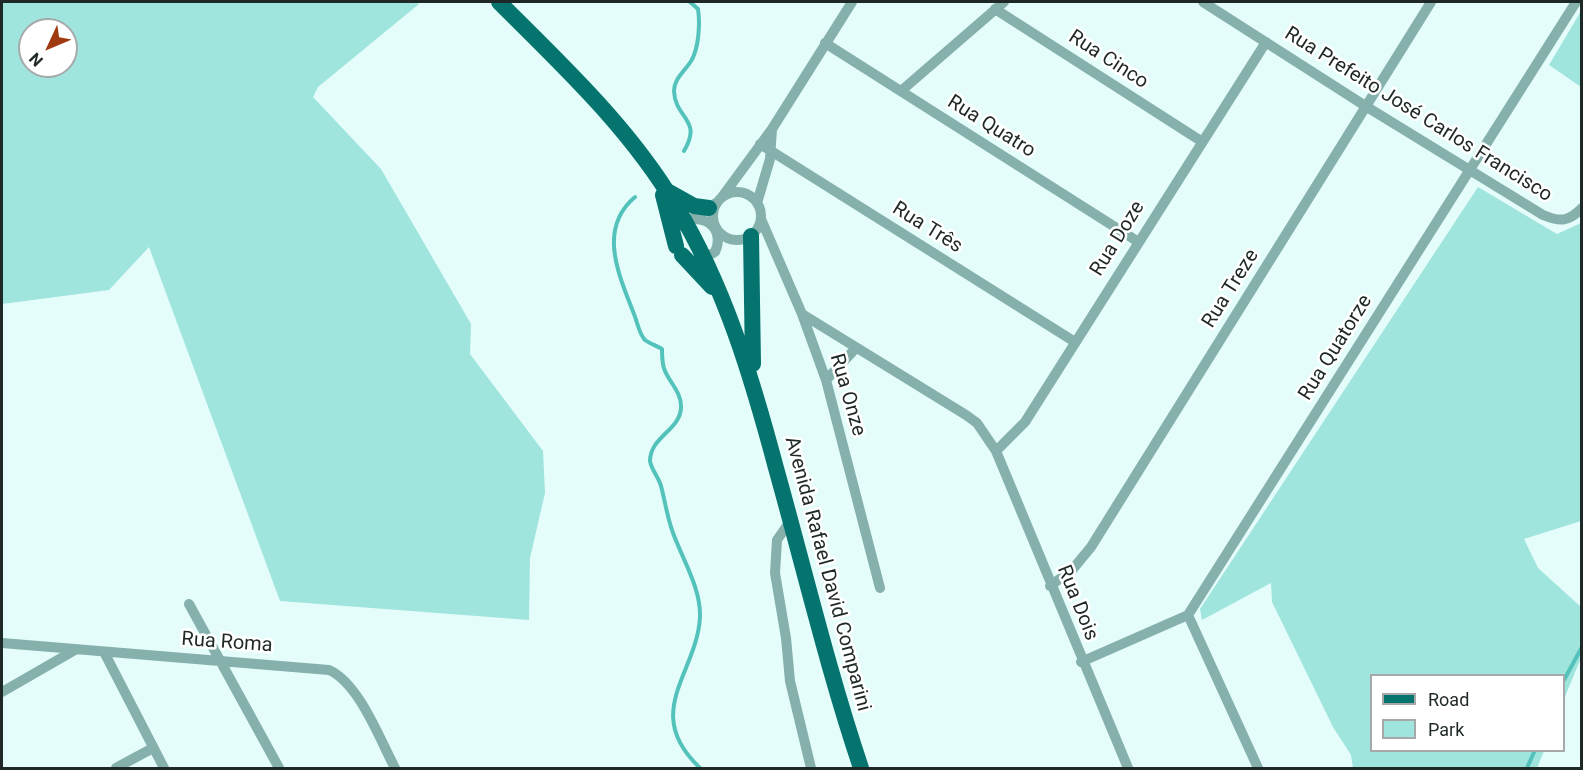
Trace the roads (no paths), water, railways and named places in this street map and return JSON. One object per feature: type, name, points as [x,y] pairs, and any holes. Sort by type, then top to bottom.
[{"type":"main road","points":[[499,2],[592,95],[689,220],[722,299],[755,389]]},
{"type":"main road","points":[[663,185],[688,203],[716,203]]},
{"type":"main road","points":[[663,185],[679,250],[722,299]]},
{"type":"main road","points":[[743,238],[755,389]]},
{"type":"main road","name":"Avenida Rafael David Comparini","points":[[755,389],[861,768]]},
{"type":"street","points":[[717,248],[713,219],[716,203],[772,129],[852,2]]},
{"type":"street","points":[[901,91],[1004,2]]},
{"type":"street","name":"Rua Prefeito José Carlos Francisco","points":[[1203,2],[1470,171],[1556,220],[1566,220],[1581,208]]},
{"type":"street","name":"Rua Treze","points":[[1050,586],[1072,570],[1091,547],[1367,107],[1430,2]]},
{"type":"street","name":"Rua Quatorze","points":[[1188,615],[1576,2]]},
{"type":"street","name":"Rua Cinco","points":[[995,9],[1202,141]]},
{"type":"street","name":"Rua Doze","points":[[996,451],[1025,422],[1137,241],[1266,42]]},
{"type":"street","name":"Rua Quatro","points":[[825,43],[1137,241]]},
{"type":"street","points":[[757,204],[741,193],[716,203],[689,220],[677,232],[679,250],[690,260],[705,260],[717,248],[743,238],[758,229],[761,219],[757,204],[771,151],[772,129]]},
{"type":"street","name":"Rua Três","points":[[760,144],[1075,342]]},
{"type":"street","name":"Rua Onze","points":[[761,219],[802,314],[826,380],[880,588]]},
{"type":"street","points":[[689,220],[706,221],[725,237],[743,238]]},
{"type":"street","name":"Rua Dois","points":[[802,314],[977,423],[996,451],[1081,662],[1128,768]]},
{"type":"street","points":[[826,380],[856,348]]},
{"type":"street","points":[[791,520],[777,540],[775,573],[786,638],[790,681],[811,768]]},
{"type":"street","points":[[189,604],[279,768]]},
{"type":"street","points":[[1081,662],[1188,615],[1258,768]]},
{"type":"street","name":"Rua Roma","points":[[2,643],[321,669],[338,674],[352,688],[395,768]]},
{"type":"street","points":[[2,692],[75,650]]},
{"type":"street","points":[[104,652],[164,768]]},
{"type":"street","points":[[116,768],[153,748]]},
{"type":"waterway","points":[[684,151],[691,132],[675,100],[674,91],[677,81],[692,60],[696,50],[699,26],[698,9],[690,2]]},
{"type":"waterway","points":[[635,197],[623,210],[617,223],[614,238],[615,253],[622,284],[641,334],[645,340],[662,349],[664,369],[681,403],[676,422],[655,446],[650,461],[660,483],[670,525],[694,583],[699,606],[697,638],[677,693],[673,711],[675,729],[683,748],[700,768]]},
{"type":"waterway","points":[[1565,678],[1582,647]]},
{"type":"waterway","points":[[1527,768],[1534,752]]}]
